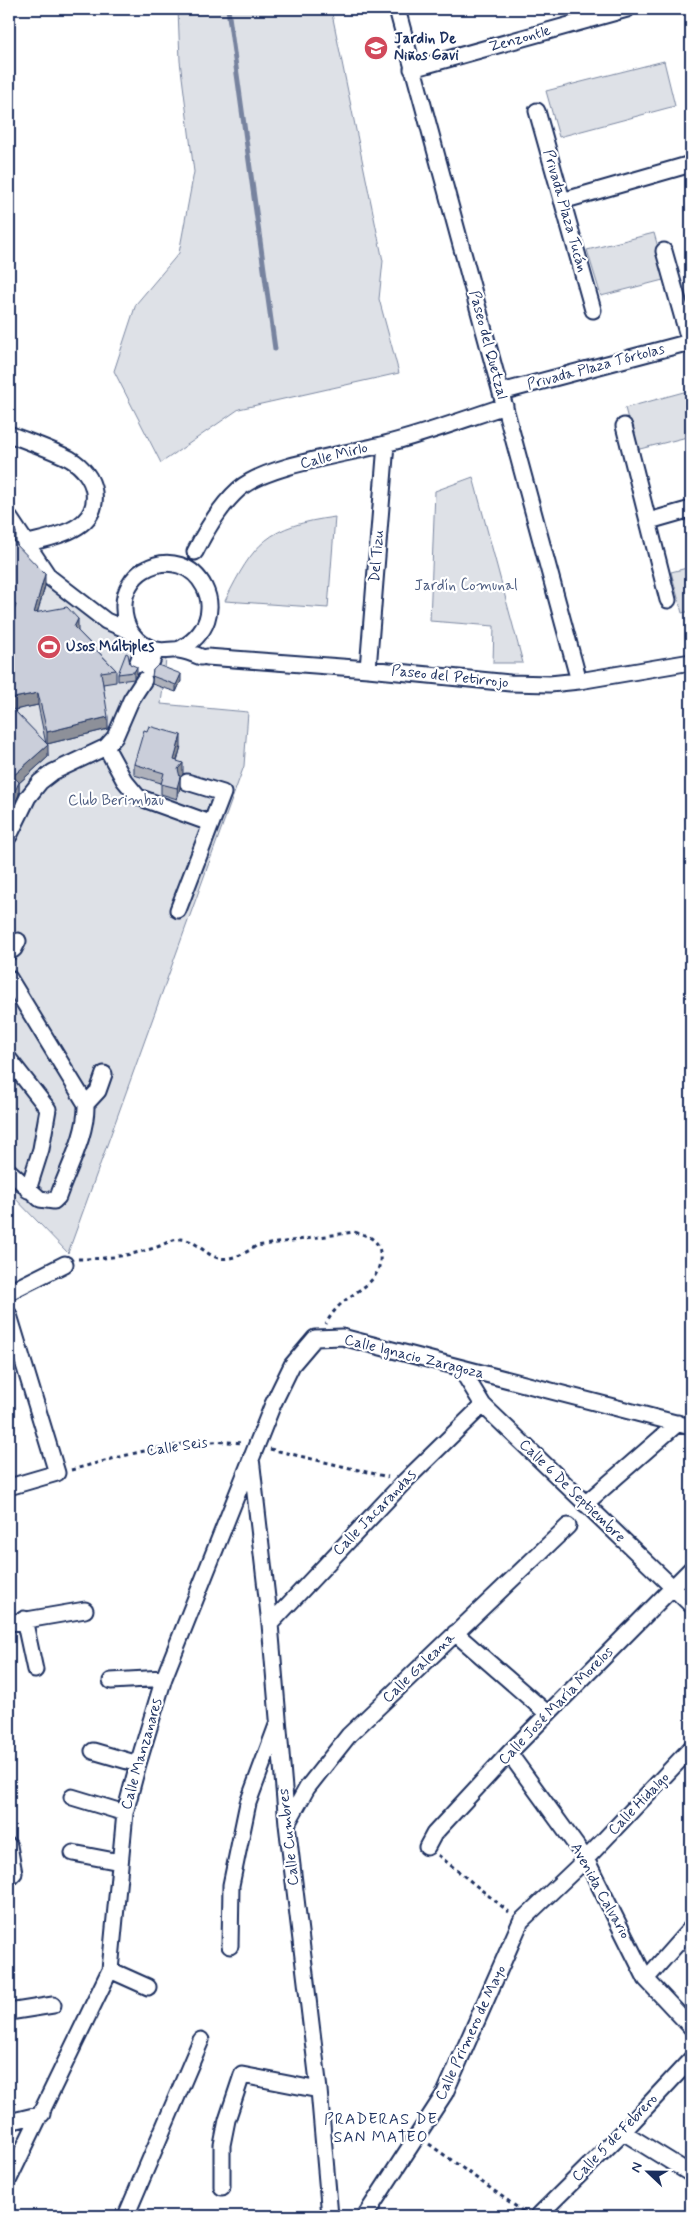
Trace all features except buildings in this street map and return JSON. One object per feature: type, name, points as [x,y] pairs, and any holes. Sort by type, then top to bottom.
[{"type":"street","name":"Paseo del Quetzal","points":[[397,9],[579,682]]},
{"type":"street","name":"Zenzontle","points":[[412,69],[627,9]]},
{"type":"street","name":"Privada Plaza Tucán","points":[[537,111],[593,310]]},
{"type":"street","points":[[562,201],[691,164]]},
{"type":"street","name":"Privada Plaza Tórtolas","points":[[503,399],[691,344],[664,250]]},
{"type":"street","name":"Calle Mirlo","points":[[191,559],[211,524],[240,489],[259,478],[297,465],[386,444],[503,399]]},
{"type":"street","points":[[624,426],[668,600]]},
{"type":"street","points":[[9,434],[70,459],[84,470],[93,484],[95,499],[91,514],[83,525],[70,532],[25,544]]},
{"type":"street","name":"Del Tizu","points":[[368,669],[386,444]]},
{"type":"street","points":[[649,521],[691,509]]},
{"type":"street","points":[[9,517],[25,544],[49,577],[106,621],[130,631],[150,648],[178,650],[192,642],[205,628],[210,608],[208,592],[199,578],[191,559],[158,564],[143,571],[130,583],[124,598],[123,616],[130,631]]},
{"type":"street","points":[[9,836],[28,797],[40,782],[53,772],[106,747],[122,724],[150,648]]},
{"type":"street","name":"Paseo del Petirrojo","points":[[178,650],[204,657],[368,669],[510,683],[579,682],[691,662]]},
{"type":"street","points":[[106,747],[124,780],[138,797],[210,823]]},
{"type":"street","points":[[178,910],[223,793],[187,782]]},
{"type":"street","points":[[9,978],[86,1104]]},
{"type":"street","points":[[9,1059],[48,1109],[41,1149],[28,1190]]},
{"type":"street","points":[[9,1171],[40,1199],[54,1201],[58,1197],[84,1124],[86,1104],[98,1091],[104,1074]]},
{"type":"street","points":[[9,1292],[65,1264]]},
{"type":"street","points":[[9,1315],[57,1474],[9,1488]]},
{"type":"street","name":"Calle Ignacio Zaragoza","points":[[315,1338],[342,1338],[685,1425]]},
{"type":"street","name":"Calle Manzanares","points":[[9,2179],[110,1970],[125,1813],[164,1678],[253,1451],[292,1365],[315,1338]]},
{"type":"street","name":"Calle 6 De Septiembre","points":[[461,1369],[483,1405],[691,1605]]},
{"type":"street","name":"Calle Jacarandas","points":[[270,1624],[405,1482],[483,1405]]},
{"type":"street","points":[[585,1504],[685,1425]]},
{"type":"street","name":"Calle Cumbres","points":[[253,1451],[287,1824],[319,2090],[330,2216]]},
{"type":"street","name":"Calle Galeana","points":[[287,1824],[307,1788],[349,1735],[455,1633],[495,1598],[568,1526]]},
{"type":"street","name":"Calle José María Morelos","points":[[428,1847],[434,1834],[509,1753],[691,1568]]},
{"type":"street","points":[[9,1623],[85,1610]]},
{"type":"street","points":[[24,1619],[35,1670]]},
{"type":"street","points":[[455,1633],[548,1714]]},
{"type":"street","points":[[111,1681],[164,1678]]},
{"type":"street","points":[[230,1946],[232,1885],[248,1803],[278,1722]]},
{"type":"street","name":"Calle Hidalgo","points":[[586,1859],[691,1748]]},
{"type":"street","points":[[94,1751],[138,1764]]},
{"type":"street","name":"Avenida Calvario","points":[[509,1753],[586,1859],[646,1979],[691,2027]]},
{"type":"street","points":[[72,1797],[125,1813]]},
{"type":"street","points":[[9,1846],[14,1873],[10,1877]]},
{"type":"street","points":[[73,1853],[120,1862]]},
{"type":"street","name":"Calle Primero de Mayo","points":[[365,2216],[445,2093],[521,1921],[586,1859]]},
{"type":"street","points":[[646,1979],[691,1928]]},
{"type":"street","points":[[110,1970],[148,1987]]},
{"type":"street","points":[[9,2012],[52,2005]]},
{"type":"street","points":[[126,2216],[201,2040]]},
{"type":"street","name":"Calle 5 de Febrero","points":[[538,2216],[623,2132],[691,2059]]},
{"type":"street","points":[[222,2187],[222,2145],[227,2120],[242,2075],[319,2090]]},
{"type":"street","points":[[9,2122],[42,2114]]},
{"type":"street","points":[[623,2132],[691,2174]]},
{"type":"path","name":"Calle Ignacio Zaragoza","points":[[65,1264],[77,1259],[109,1259],[155,1248],[178,1239],[192,1241],[213,1256],[223,1259],[247,1252],[256,1246],[354,1232],[370,1236],[380,1249],[380,1266],[372,1280],[338,1307],[315,1338]]},
{"type":"path","name":"Calle Seis","points":[[57,1474],[135,1453],[204,1441],[405,1482]]},
{"type":"path","points":[[428,1847],[521,1921]]},
{"type":"path","points":[[418,2136],[530,2216]]},
{"type":"green space","points":[[178,9],[331,9],[383,261],[379,299],[399,373],[239,409],[161,463],[114,371],[136,304],[179,253],[194,172],[180,61]]},
{"type":"green space","points":[[664,61],[675,106],[559,137],[546,91]]},
{"type":"green space","points":[[654,233],[667,279],[601,296],[587,250]]},
{"type":"green space","points":[[691,390],[691,436],[636,450],[625,408]]},
{"type":"green space","name":"Jardín Comunal","points":[[473,477],[523,663],[493,663],[494,626],[430,621],[435,491]]},
{"type":"green space","points":[[335,517],[328,608],[225,601],[245,564],[266,540],[278,532],[294,526]]},
{"type":"green space","name":"Club Berimbau","points":[[9,522],[75,602],[140,653],[166,659],[161,704],[248,712],[244,766],[68,1253],[9,1192]]},
{"type":"green space","points":[[691,567],[691,611],[682,613],[671,572]]},
{"type":"waterway","points":[[228,9],[275,349]]},
{"type":"place","name":"Jardin De Niños Gavi","points":[[376,48]]},
{"type":"place","name":"Usos Múltiples","points":[[49,647]]},
{"type":"district","name":"PRADERAS DE SAN MATEO","points":[[381,2128]]}]
